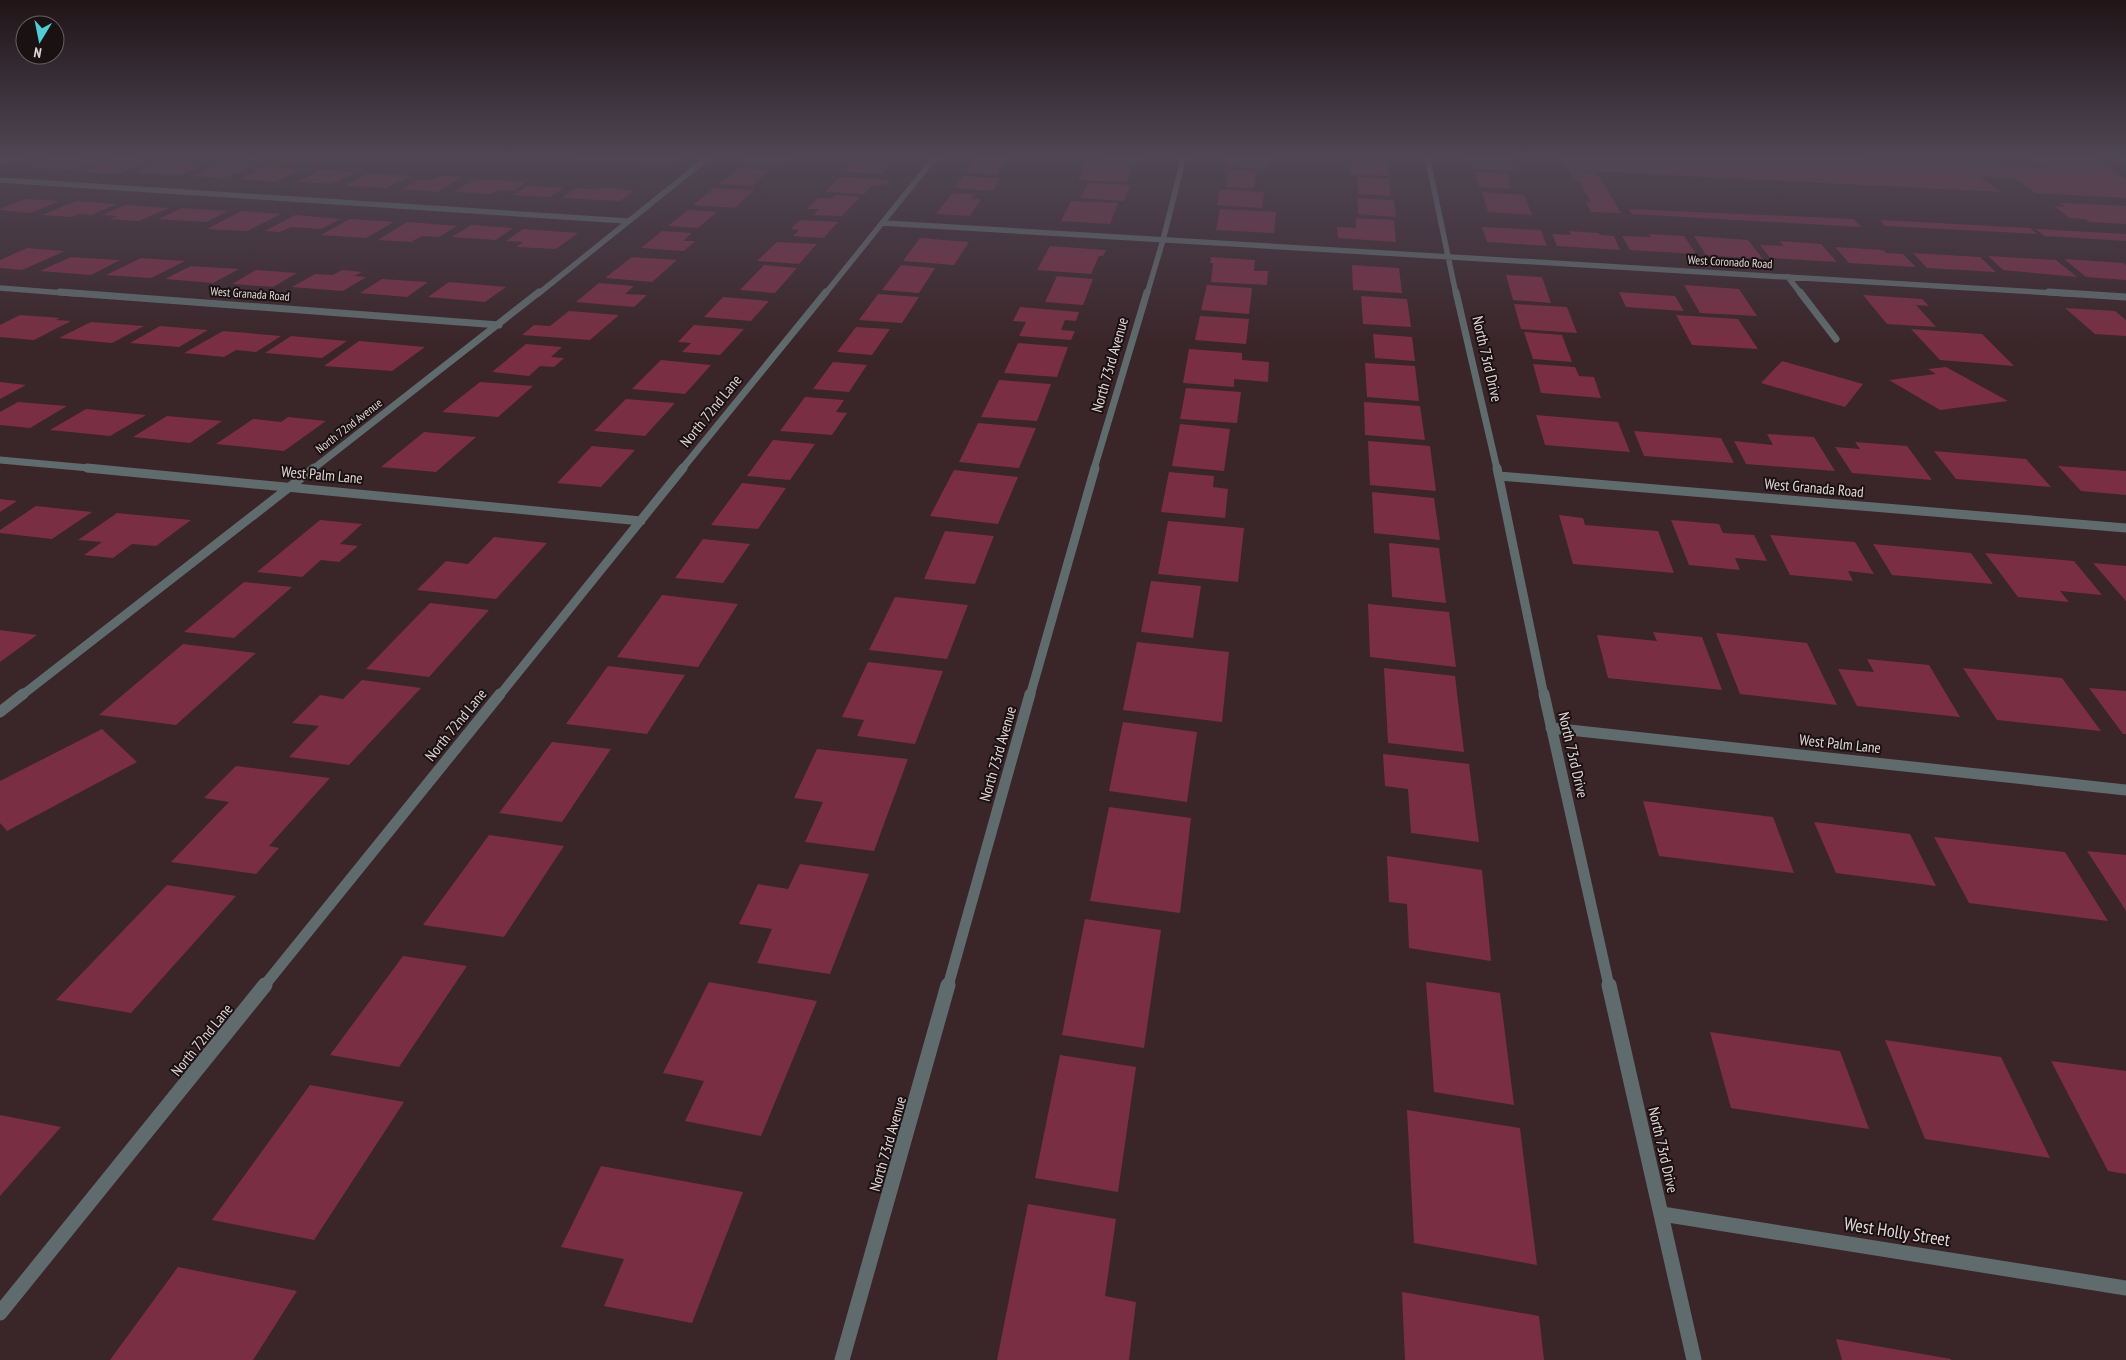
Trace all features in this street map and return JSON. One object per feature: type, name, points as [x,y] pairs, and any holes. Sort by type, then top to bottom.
[{"type":"street","points":[[604,219],[627,221]]},
{"type":"street","name":"North 72nd Lane","points":[[0,1313],[886,219]]},
{"type":"street","name":"North 73rd Avenue","points":[[842,1360],[1092,480],[1168,219]]},
{"type":"street","name":"North 73rd Drive","points":[[1440,219],[1499,476],[1552,728],[1694,1360]]},
{"type":"street","name":"North 72nd Avenue","points":[[0,712],[499,325],[627,221]]},
{"type":"street","name":"West Coronado Road","points":[[883,223],[2126,297]]},
{"type":"street","points":[[1788,277],[1836,339]]},
{"type":"street","name":"West Granada Road","points":[[0,288],[499,325]]},
{"type":"street","name":"West Palm Lane","points":[[0,460],[640,521]]},
{"type":"street","name":"West Granada Road","points":[[1499,476],[2126,528]]},
{"type":"street","name":"West Palm Lane","points":[[1552,728],[2126,790]]},
{"type":"street","name":"West Holly Street","points":[[1662,1214],[2126,1288]]},
{"type":"building","points":[[116,219],[143,219],[139,221]]},
{"type":"building","points":[[165,219],[211,219],[206,222]]},
{"type":"building","points":[[226,219],[270,219],[247,231],[207,229]]},
{"type":"building","points":[[287,219],[339,219],[321,229],[291,227],[280,232],[265,231]]},
{"type":"building","points":[[349,219],[394,222],[366,238],[321,235]]},
{"type":"building","points":[[676,219],[708,219],[698,228],[668,226]]},
{"type":"building","points":[[1062,219],[1112,219],[1110,224],[1061,221]]},
{"type":"building","points":[[1218,219],[1275,219],[1274,233],[1216,230]]},
{"type":"building","points":[[1356,219],[1394,220],[1396,242],[1338,238],[1337,227],[1356,228]]},
{"type":"building","points":[[1728,219],[1854,219],[1861,227]]},
{"type":"building","points":[[2086,219],[2126,219],[2126,224],[2090,222]]},
{"type":"building","points":[[800,220],[838,222],[824,238],[793,236],[799,230],[791,229]]},
{"type":"building","points":[[1880,220],[2030,228],[2037,234],[1885,226]]},
{"type":"building","points":[[407,222],[457,226],[439,237],[422,236],[411,242],[378,240]]},
{"type":"building","points":[[471,225],[513,228],[496,240],[452,237]]},
{"type":"building","points":[[1482,227],[1541,230],[1547,246],[1487,242]]},
{"type":"building","points":[[523,229],[578,233],[556,249],[516,247],[523,242],[506,241]]},
{"type":"building","points":[[2035,229],[2126,234],[2126,241],[2045,236]]},
{"type":"building","points":[[662,231],[692,233],[683,241],[695,241],[684,251],[641,248]]},
{"type":"building","points":[[1569,231],[1614,236],[1620,250],[1557,246],[1552,234],[1571,235]]},
{"type":"building","points":[[1649,234],[1684,236],[1696,254],[1630,250],[1622,236],[1651,237]]},
{"type":"building","points":[[1694,236],[1748,240],[1763,259],[1706,255]]},
{"type":"building","points":[[920,238],[969,242],[954,265],[903,261]]},
{"type":"building","points":[[1780,241],[1821,244],[1837,262],[1770,258],[1760,245],[1784,246]]},
{"type":"building","points":[[777,242],[817,244],[799,264],[757,261]]},
{"type":"building","points":[[1050,246],[1106,250],[1103,256],[1099,256],[1091,274],[1037,270]]},
{"type":"building","points":[[1835,247],[1883,250],[1886,253],[1903,254],[1916,267],[1849,263]]},
{"type":"building","points":[[27,248],[65,251],[22,270],[0,268],[0,260]]},
{"type":"building","points":[[1913,253],[1980,257],[1996,272],[1927,268]]},
{"type":"building","points":[[1988,256],[2056,260],[2077,277],[2003,270]]},
{"type":"building","points":[[71,257],[120,260],[91,275],[40,271]]},
{"type":"building","points":[[632,257],[677,260],[652,282],[605,278]]},
{"type":"building","points":[[1211,257],[1255,260],[1254,271],[1268,271],[1267,285],[1211,282],[1213,263],[1210,263]]},
{"type":"building","points":[[141,258],[185,261],[151,278],[106,275]]},
{"type":"building","points":[[2064,259],[2123,263],[2126,265],[2126,280],[2086,277]]},
{"type":"building","points":[[764,265],[797,268],[775,293],[740,290]]},
{"type":"building","points":[[901,265],[935,268],[919,293],[882,290]]},
{"type":"building","points":[[1352,265],[1399,268],[1402,293],[1353,290]]},
{"type":"building","points":[[191,266],[239,269],[213,283],[165,279]]},
{"type":"building","points":[[256,270],[297,273],[273,287],[232,284]]},
{"type":"building","points":[[342,270],[362,272],[354,276],[366,277],[343,291],[292,287],[315,274],[333,275]]},
{"type":"building","points":[[1506,275],[1542,277],[1551,303],[1513,300]]},
{"type":"building","points":[[1057,276],[1093,279],[1083,305],[1045,302]]},
{"type":"building","points":[[382,279],[428,282],[407,297],[360,293]]},
{"type":"building","points":[[449,282],[506,287],[485,302],[428,297]]},
{"type":"building","points":[[599,283],[634,286],[625,294],[647,295],[634,307],[576,302]]},
{"type":"building","points":[[1207,285],[1252,288],[1249,314],[1201,310]]},
{"type":"building","points":[[1684,285],[1739,289],[1757,316],[1700,313]]},
{"type":"building","points":[[1619,292],[1675,296],[1684,311],[1626,307]]},
{"type":"building","points":[[878,294],[919,297],[902,323],[859,320]]},
{"type":"building","points":[[1863,295],[1922,299],[1929,306],[1916,305],[1936,327],[1887,324]]},
{"type":"building","points":[[1361,296],[1407,299],[1411,327],[1363,324]]},
{"type":"building","points":[[723,297],[769,301],[751,321],[704,317]]},
{"type":"building","points":[[1514,304],[1567,307],[1577,333],[1521,329]]},
{"type":"building","points":[[1020,307],[1079,312],[1076,321],[1065,320],[1061,330],[1075,331],[1071,340],[1019,336],[1026,322],[1013,321]]},
{"type":"building","points":[[2065,308],[2115,311],[2126,320],[2126,336],[2095,334]]},
{"type":"building","points":[[569,311],[619,315],[590,340],[522,335],[534,325],[550,326]]},
{"type":"building","points":[[20,315],[60,318],[56,320],[71,321],[34,340],[0,337],[0,325]]},
{"type":"building","points":[[1676,315],[1738,319],[1758,349],[1692,345]]},
{"type":"building","points":[[1200,316],[1249,319],[1246,344],[1195,340]]},
{"type":"building","points":[[91,322],[144,326],[112,343],[59,338]]},
{"type":"building","points":[[694,325],[744,329],[720,355],[682,352],[691,343],[678,342]]},
{"type":"building","points":[[160,326],[208,330],[179,347],[130,343]]},
{"type":"building","points":[[856,327],[890,329],[872,355],[837,352]]},
{"type":"building","points":[[1911,329],[1982,334],[2014,366],[1940,360]]},
{"type":"building","points":[[223,331],[281,336],[256,352],[236,350],[224,357],[184,353]]},
{"type":"building","points":[[1524,332],[1562,335],[1572,362],[1533,359]]},
{"type":"building","points":[[1373,334],[1412,337],[1415,361],[1375,358]]},
{"type":"building","points":[[291,336],[347,341],[322,358],[265,353]]},
{"type":"building","points":[[359,341],[425,347],[392,371],[324,366]]},
{"type":"building","points":[[1018,343],[1068,347],[1057,377],[1004,373]]},
{"type":"building","points":[[526,344],[562,347],[551,357],[564,358],[554,367],[540,366],[529,376],[492,372]]},
{"type":"building","points":[[1189,349],[1242,353],[1242,360],[1269,362],[1268,382],[1234,379],[1234,387],[1183,383]]},
{"type":"building","points":[[661,360],[711,365],[685,394],[632,389]]},
{"type":"building","points":[[1782,361],[1863,384],[1845,407],[1761,383]]},
{"type":"building","points":[[833,362],[867,365],[849,392],[813,389]]},
{"type":"building","points":[[1365,363],[1415,366],[1419,401],[1367,397]]},
{"type":"building","points":[[1533,364],[1575,367],[1579,376],[1594,377],[1601,398],[1541,393]]},
{"type":"building","points":[[1946,367],[2008,401],[1940,410],[1889,380],[1936,374],[1928,369]]},
{"type":"building","points":[[999,380],[1051,384],[1037,421],[981,417]]},
{"type":"building","points":[[0,382],[26,385],[0,399]]},
{"type":"building","points":[[480,382],[533,386],[498,417],[442,412]]},
{"type":"building","points":[[1186,388],[1241,392],[1237,423],[1180,419]]},
{"type":"building","points":[[805,397],[844,400],[836,412],[847,413],[832,435],[780,431]]},
{"type":"building","points":[[626,399],[675,403],[645,436],[594,431]]},
{"type":"building","points":[[18,402],[67,406],[30,428],[0,425],[0,412]]},
{"type":"building","points":[[1364,402],[1420,406],[1425,440],[1365,435]]},
{"type":"building","points":[[86,409],[146,415],[110,436],[50,430]]},
{"type":"building","points":[[1536,415],[1618,422],[1630,452],[1545,445]]},
{"type":"building","points":[[167,416],[222,421],[190,443],[133,437]]},
{"type":"building","points":[[288,417],[326,421],[284,451],[216,444],[253,419],[281,422]]},
{"type":"building","points":[[978,423],[1036,428],[1019,468],[959,462]]},
{"type":"building","points":[[1180,424],[1230,429],[1224,471],[1172,466]]},
{"type":"building","points":[[1634,431],[1721,438],[1734,463],[1644,456]]},
{"type":"building","points":[[424,432],[476,437],[436,472],[381,467]]},
{"type":"building","points":[[1767,434],[1814,437],[1835,471],[1746,464],[1734,441],[1773,445]]},
{"type":"building","points":[[773,440],[815,444],[790,480],[747,476]]},
{"type":"building","points":[[1368,441],[1430,446],[1436,491],[1370,485]]},
{"type":"building","points":[[1855,442],[1907,446],[1932,480],[1852,473],[1835,447],[1860,449]]},
{"type":"building","points":[[592,446],[635,450],[601,487],[557,483]]},
{"type":"building","points":[[1934,451],[2026,459],[2051,487],[1956,479]]},
{"type":"building","points":[[2058,466],[2126,471],[2126,495],[2081,491]]},
{"type":"building","points":[[954,470],[1018,477],[998,524],[930,516]]},
{"type":"building","points":[[1169,472],[1214,476],[1213,487],[1228,489],[1225,518],[1161,512]]},
{"type":"building","points":[[742,483],[786,488],[758,529],[711,525]]},
{"type":"building","points":[[1372,492],[1434,498],[1440,540],[1374,533]]},
{"type":"building","points":[[0,499],[17,501],[0,512]]},
{"type":"building","points":[[36,506],[92,512],[52,539],[0,533],[0,530]]},
{"type":"building","points":[[117,513],[191,520],[156,546],[132,544],[113,558],[84,555],[102,542],[78,540]]},
{"type":"building","points":[[1559,515],[1583,518],[1585,525],[1658,531],[1674,573],[1573,564]]},
{"type":"building","points":[[320,520],[362,524],[340,544],[358,546],[339,562],[321,560],[302,577],[257,572]]},
{"type":"building","points":[[1671,520],[1719,524],[1723,533],[1754,535],[1767,561],[1735,558],[1740,570],[1689,565]]},
{"type":"building","points":[[1168,521],[1244,528],[1238,582],[1158,574]]},
{"type":"building","points":[[945,531],[994,536],[975,584],[924,579]]},
{"type":"building","points":[[1770,535],[1855,542],[1874,574],[1848,571],[1853,581],[1790,575]]},
{"type":"building","points":[[494,537],[547,543],[496,599],[417,590],[446,561],[468,564]]},
{"type":"building","points":[[703,539],[750,544],[723,583],[675,578]]},
{"type":"building","points":[[1389,543],[1439,548],[1446,603],[1392,597]]},
{"type":"building","points":[[1873,544],[1971,553],[1993,584],[1892,575]]},
{"type":"building","points":[[1985,553],[2074,561],[2102,595],[2060,591],[2069,602],[2018,597]]},
{"type":"building","points":[[2093,563],[2126,566],[2126,601]]},
{"type":"building","points":[[1151,581],[1201,586],[1193,638],[1141,632]]},
{"type":"building","points":[[244,582],[292,587],[234,638],[184,632]]},
{"type":"building","points":[[662,595],[738,604],[698,667],[617,657]]},
{"type":"building","points":[[895,597],[968,605],[947,659],[869,650]]},
{"type":"building","points":[[430,603],[489,610],[429,677],[366,669]]},
{"type":"building","points":[[1368,604],[1449,612],[1456,667],[1370,657]]},
{"type":"building","points":[[0,630],[37,635],[0,662]]},
{"type":"building","points":[[1653,632],[1702,637],[1722,690],[1608,678],[1597,635],[1657,641]]},
{"type":"building","points":[[1716,633],[1807,643],[1837,705],[1740,694]]},
{"type":"building","points":[[1137,642],[1229,652],[1222,722],[1123,710]]},
{"type":"building","points":[[183,644],[256,653],[176,725],[99,715]]},
{"type":"building","points":[[1867,659],[1929,665],[1960,717],[1857,706],[1838,669],[1874,672]]},
{"type":"building","points":[[868,662],[943,671],[915,744],[857,736],[864,720],[842,717]]},
{"type":"building","points":[[608,666],[685,675],[647,734],[566,724]]},
{"type":"building","points":[[1384,668],[1455,676],[1464,752],[1388,743]]},
{"type":"building","points":[[1963,668],[2062,678],[2101,731],[1997,720]]},
{"type":"building","points":[[362,680],[421,688],[349,765],[289,757],[319,726],[292,723],[320,695],[343,699]]},
{"type":"building","points":[[2089,688],[2126,691],[2126,734],[2123,734]]},
{"type":"building","points":[[1123,722],[1197,732],[1187,802],[1109,791]]},
{"type":"building","points":[[102,729],[137,762],[7,831],[0,823],[0,781]]},
{"type":"building","points":[[552,742],[611,749],[562,822],[499,813]]},
{"type":"building","points":[[817,749],[908,759],[874,851],[805,842],[823,802],[794,798]]},
{"type":"building","points":[[1383,754],[1469,764],[1479,842],[1411,833],[1408,789],[1385,786]]},
{"type":"building","points":[[236,766],[330,778],[269,846],[279,848],[256,874],[171,862],[229,802],[204,798]]},
{"type":"building","points":[[1643,801],[1773,817],[1794,873],[1659,856]]},
{"type":"building","points":[[1109,807],[1191,818],[1180,913],[1090,901]]},
{"type":"building","points":[[1814,822],[1910,834],[1936,886],[1836,873]]},
{"type":"building","points":[[489,835],[564,846],[504,937],[423,925]]},
{"type":"building","points":[[1934,837],[2065,852],[2108,921],[1969,903]]},
{"type":"building","points":[[2087,851],[2126,855],[2126,911]]},
{"type":"building","points":[[1387,856],[1482,870],[1491,961],[1409,948],[1407,904],[1389,902]]},
{"type":"building","points":[[800,864],[869,874],[830,974],[757,963],[772,929],[739,924],[758,884],[788,889]]},
{"type":"building","points":[[167,885],[236,896],[131,1013],[56,1000]]},
{"type":"building","points":[[1085,919],[1161,930],[1144,1048],[1062,1035]]},
{"type":"building","points":[[403,956],[467,966],[399,1067],[330,1055]]},
{"type":"building","points":[[709,982],[817,1001],[761,1136],[685,1121],[704,1081],[663,1073]]},
{"type":"building","points":[[1426,982],[1500,993],[1514,1105],[1434,1092]]},
{"type":"building","points":[[1710,1032],[1840,1051],[1869,1129],[1731,1108]]},
{"type":"building","points":[[1885,1040],[2001,1057],[2050,1158],[1925,1139]]},
{"type":"building","points":[[1060,1055],[1136,1067],[1118,1192],[1035,1178]]},
{"type":"building","points":[[2051,1061],[2126,1071],[2126,1174],[2108,1171]]},
{"type":"building","points":[[310,1085],[404,1102],[314,1240],[212,1220]]},
{"type":"building","points":[[1407,1110],[1520,1128],[1537,1265],[1414,1243]]},
{"type":"building","points":[[0,1115],[61,1127],[0,1196]]},
{"type":"building","points":[[601,1166],[743,1192],[692,1323],[604,1306],[624,1259],[561,1247]]},
{"type":"building","points":[[1028,1204],[1116,1219],[1105,1296],[1136,1302],[1129,1360],[997,1360]]},
{"type":"building","points":[[178,1267],[297,1291],[253,1360],[110,1360]]},
{"type":"building","points":[[1402,1292],[1539,1316],[1544,1360],[1405,1360]]},
{"type":"building","points":[[1836,1339],[1951,1359],[1951,1360],[1842,1360]]}]
